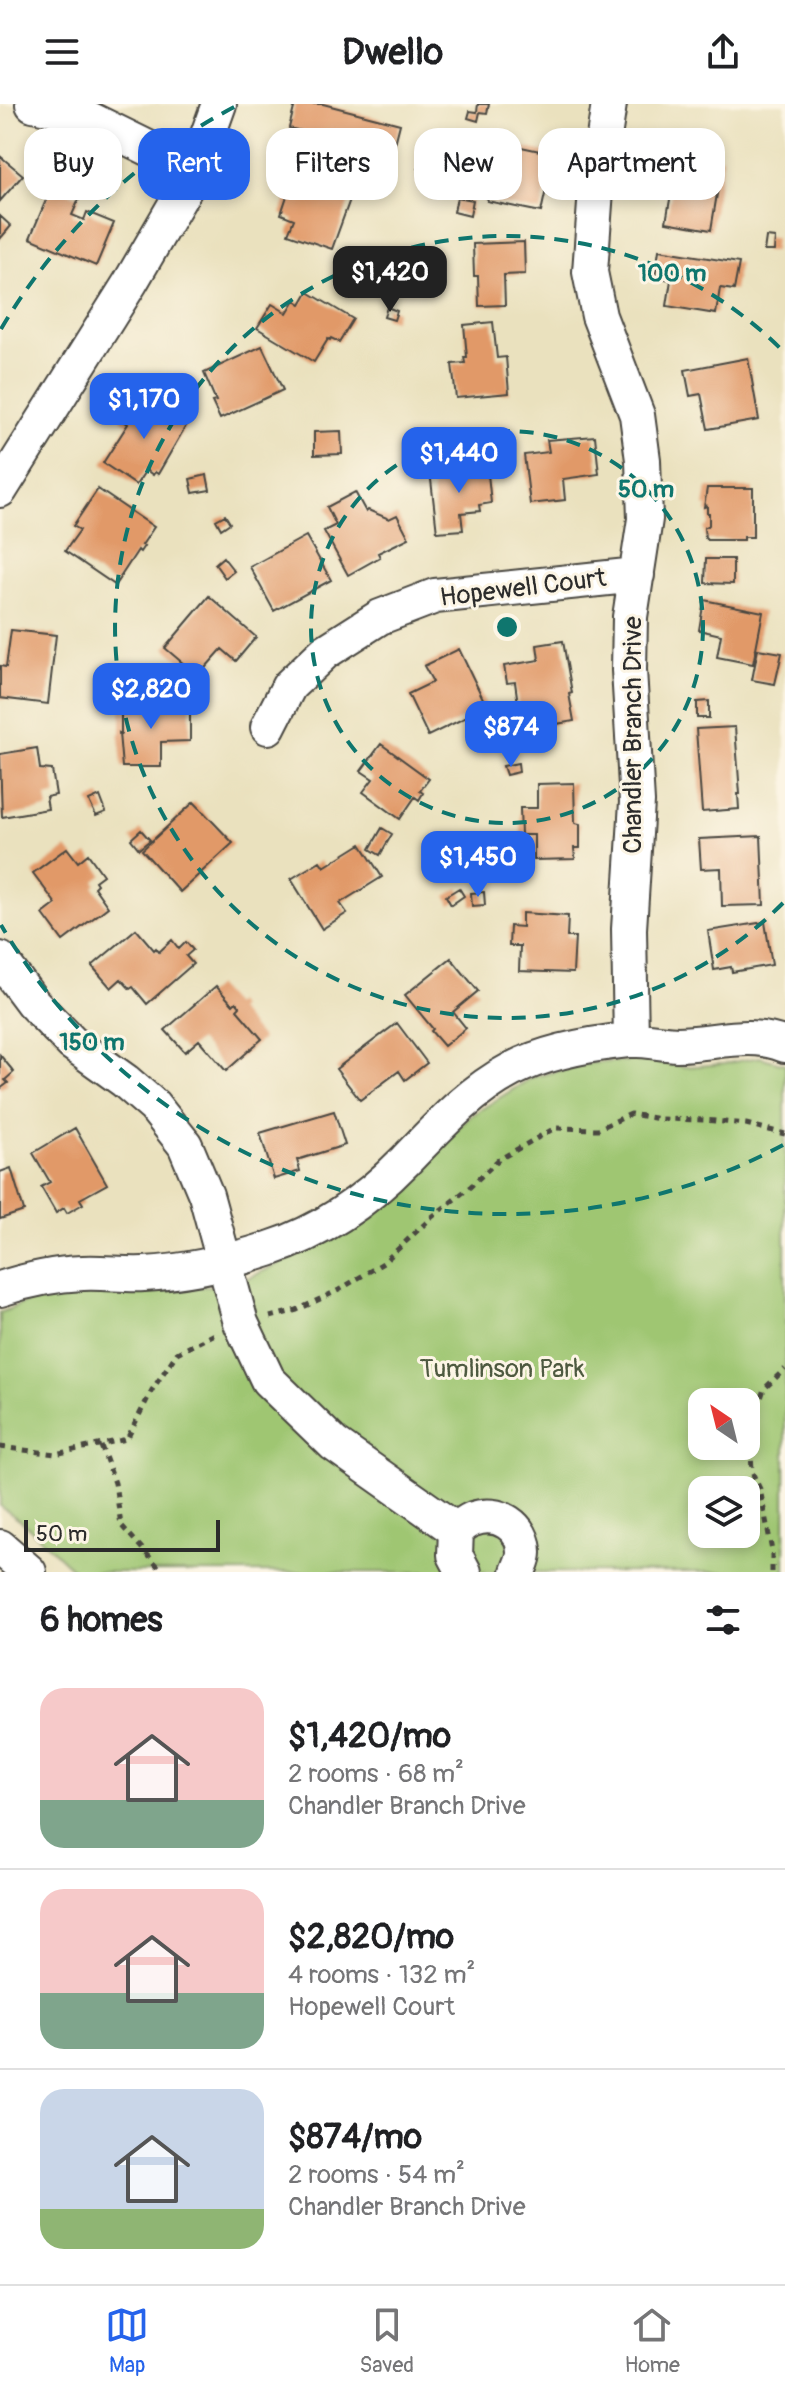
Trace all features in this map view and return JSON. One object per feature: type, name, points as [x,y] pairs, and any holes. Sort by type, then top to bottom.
[{"type":"street","points":[[33,104],[77,113],[138,143]]},
{"type":"street","points":[[210,128],[219,104]]},
{"type":"street","name":"Chandler Branch Drive","points":[[609,104],[596,190],[590,272],[599,316],[637,415],[643,460],[645,519],[630,617],[629,670],[637,802],[629,929],[631,1040]]},
{"type":"street","points":[[0,490],[130,283],[178,200]]},
{"type":"street","name":"Hopewell Court","points":[[268,727],[289,686],[325,652],[380,617],[435,596],[637,575]]},
{"type":"street","points":[[0,959],[33,1003],[72,1043],[154,1106],[185,1145],[206,1195],[241,1323],[268,1380],[334,1444],[456,1530]]},
{"type":"street","points":[[0,1289],[39,1278],[82,1273],[180,1271],[270,1248],[315,1230],[354,1206],[404,1163],[440,1123],[476,1093],[511,1070],[548,1056],[631,1040],[678,1044],[750,1038],[785,1045]]},
{"type":"street","points":[[456,1530],[473,1519],[492,1516],[509,1521],[521,1538],[524,1555],[518,1572]]},
{"type":"street","points":[[456,1530],[455,1555],[464,1572]]},
{"type":"street","points":[[0,1547],[29,1572]]},
{"type":"path","points":[[0,1447],[55,1454],[127,1439],[152,1390],[177,1353],[241,1323],[297,1310],[339,1290],[383,1263],[498,1160],[555,1128],[598,1129],[631,1114],[660,1119],[746,1124],[785,1134]]},
{"type":"path","points":[[772,1572],[772,1551],[760,1489],[752,1472],[750,1430],[764,1389],[785,1369]]},
{"type":"path","points":[[101,1446],[115,1483],[121,1525],[163,1572]]},
{"type":"green space","name":"Tumlinson Park","points":[[759,1057],[785,1064],[785,1572],[76,1572],[25,1524],[0,1506],[0,1313],[46,1294],[151,1291],[211,1286],[251,1277],[319,1245],[380,1206],[469,1117],[533,1077],[592,1063],[645,1060],[685,1067]]},
{"type":"building","points":[[295,104],[323,104],[400,124],[398,132],[398,128],[289,128]]},
{"type":"building","points":[[478,104],[489,104],[487,113],[480,112],[478,121],[468,118],[470,111],[477,112]]},
{"type":"building","points":[[522,147],[538,151],[538,200],[544,200],[541,212],[487,201],[522,200]]},
{"type":"building","points":[[0,156],[23,175],[0,201]]},
{"type":"building","points":[[46,200],[79,200],[72,215],[84,220],[87,212],[114,223],[96,266],[30,238]]},
{"type":"building","points":[[286,200],[350,200],[332,249],[288,234],[294,219],[281,214]]},
{"type":"building","points":[[456,200],[473,200],[470,216],[454,212]]},
{"type":"building","points":[[670,200],[716,200],[711,230],[666,222]]},
{"type":"building","points":[[0,216],[11,226],[0,239]]},
{"type":"building","points":[[766,237],[775,238],[774,251],[764,251]]},
{"type":"building","points":[[524,242],[525,274],[504,275],[505,305],[479,306],[473,244]]},
{"type":"building","points":[[659,250],[739,263],[734,290],[720,288],[716,314],[667,306],[671,280],[655,277]]},
{"type":"building","points":[[308,292],[353,319],[339,342],[328,339],[314,362],[257,328],[272,304],[287,313],[295,300],[301,304]]},
{"type":"building","points":[[387,307],[397,311],[394,320],[384,317]]},
{"type":"building","points":[[493,322],[497,358],[506,357],[509,393],[456,398],[452,364],[465,363],[464,357],[467,357],[464,325]]},
{"type":"building","points":[[262,346],[283,390],[220,419],[204,373]]},
{"type":"building","points":[[748,358],[759,420],[708,429],[701,394],[690,396],[685,370]]},
{"type":"building","points":[[137,395],[187,424],[158,474],[155,472],[153,475],[146,470],[136,485],[103,463],[128,424],[121,419]]},
{"type":"building","points":[[341,431],[342,454],[314,455],[314,432]]},
{"type":"building","points":[[595,436],[599,474],[563,479],[565,500],[530,504],[524,455],[549,452],[547,440]]},
{"type":"building","points":[[487,465],[491,503],[479,505],[480,511],[461,513],[463,530],[437,532],[430,471]]},
{"type":"building","points":[[207,475],[210,490],[193,493],[190,479]]},
{"type":"building","points":[[707,488],[753,488],[753,537],[744,537],[744,540],[705,538],[704,528],[709,525],[709,513],[707,506],[704,507]]},
{"type":"building","points":[[98,489],[154,527],[115,585],[65,551],[80,530],[73,526]]},
{"type":"building","points":[[355,492],[366,512],[368,510],[389,519],[397,515],[409,538],[378,553],[380,557],[348,575],[324,531],[336,525],[327,507]]},
{"type":"building","points":[[225,515],[230,523],[221,529],[216,520]]},
{"type":"building","points":[[306,536],[331,580],[274,611],[250,567]]},
{"type":"building","points":[[223,557],[234,571],[225,578],[215,564]]},
{"type":"building","points":[[706,559],[733,559],[733,584],[705,583]]},
{"type":"building","points":[[209,596],[256,637],[236,661],[222,649],[198,676],[165,648]]},
{"type":"building","points":[[704,600],[763,612],[753,664],[717,657],[721,635],[699,630]]},
{"type":"building","points":[[11,630],[56,635],[48,704],[0,698],[0,666],[6,667]]},
{"type":"building","points":[[563,641],[574,721],[545,726],[542,707],[519,711],[515,682],[507,683],[504,666],[539,660],[537,645]]},
{"type":"building","points":[[459,649],[487,707],[428,736],[408,694],[433,682],[424,666]]},
{"type":"building","points":[[758,649],[782,653],[775,684],[752,680]]},
{"type":"building","points":[[709,701],[709,718],[697,718],[697,702]]},
{"type":"building","points":[[190,703],[190,741],[161,742],[161,767],[122,767],[119,733],[121,704]]},
{"type":"building","points":[[735,727],[739,809],[702,812],[696,729]]},
{"type":"building","points":[[381,744],[429,779],[420,791],[423,793],[419,800],[415,797],[400,819],[363,792],[373,779],[361,771]]},
{"type":"building","points":[[37,748],[40,769],[52,770],[56,795],[46,797],[48,809],[2,817],[0,754]]},
{"type":"building","points":[[518,763],[519,772],[506,775],[503,766]]},
{"type":"building","points":[[574,783],[575,823],[580,824],[580,848],[574,848],[575,859],[534,860],[534,835],[521,835],[520,808],[537,808],[537,784]]},
{"type":"building","points":[[100,796],[106,812],[96,816],[89,801]]},
{"type":"building","points":[[194,802],[233,843],[180,892],[142,850]]},
{"type":"building","points":[[382,828],[392,834],[380,855],[370,849]]},
{"type":"building","points":[[141,830],[150,840],[139,849],[131,839]]},
{"type":"building","points":[[761,836],[764,905],[722,906],[721,868],[701,869],[699,839]]},
{"type":"building","points":[[361,844],[382,877],[340,903],[347,913],[322,929],[291,879],[320,861],[324,867]]},
{"type":"building","points":[[67,848],[78,862],[88,854],[103,875],[95,881],[97,884],[94,887],[108,907],[63,941],[43,914],[56,904],[33,873]]},
{"type":"building","points":[[455,851],[472,851],[472,871],[456,871]]},
{"type":"building","points":[[459,888],[464,896],[451,905],[446,896]]},
{"type":"building","points":[[484,892],[485,905],[472,906],[471,893]]},
{"type":"building","points":[[522,913],[568,916],[567,937],[575,937],[573,973],[519,971],[520,946],[509,946],[510,926],[522,927]]},
{"type":"building","points":[[765,922],[772,965],[732,972],[731,967],[714,970],[708,931]]},
{"type":"building","points":[[136,929],[159,952],[172,940],[179,949],[186,942],[193,950],[186,956],[193,964],[147,1004],[133,987],[130,989],[121,979],[111,988],[92,966]]},
{"type":"building","points":[[451,958],[478,991],[453,1012],[466,1028],[444,1046],[405,995]]},
{"type":"building","points":[[216,986],[233,1005],[236,1002],[240,1007],[237,1010],[262,1039],[226,1071],[199,1040],[185,1052],[165,1030]]},
{"type":"building","points":[[397,1023],[427,1063],[405,1080],[399,1071],[360,1100],[336,1069]]},
{"type":"building","points":[[0,1055],[14,1072],[0,1089]]},
{"type":"building","points":[[334,1111],[345,1145],[297,1160],[300,1171],[274,1179],[260,1133]]},
{"type":"building","points":[[75,1128],[107,1184],[80,1199],[83,1204],[67,1213],[64,1208],[56,1213],[41,1187],[50,1182],[33,1153]]},
{"type":"building","points":[[11,1168],[24,1211],[0,1219],[0,1172]]}]
